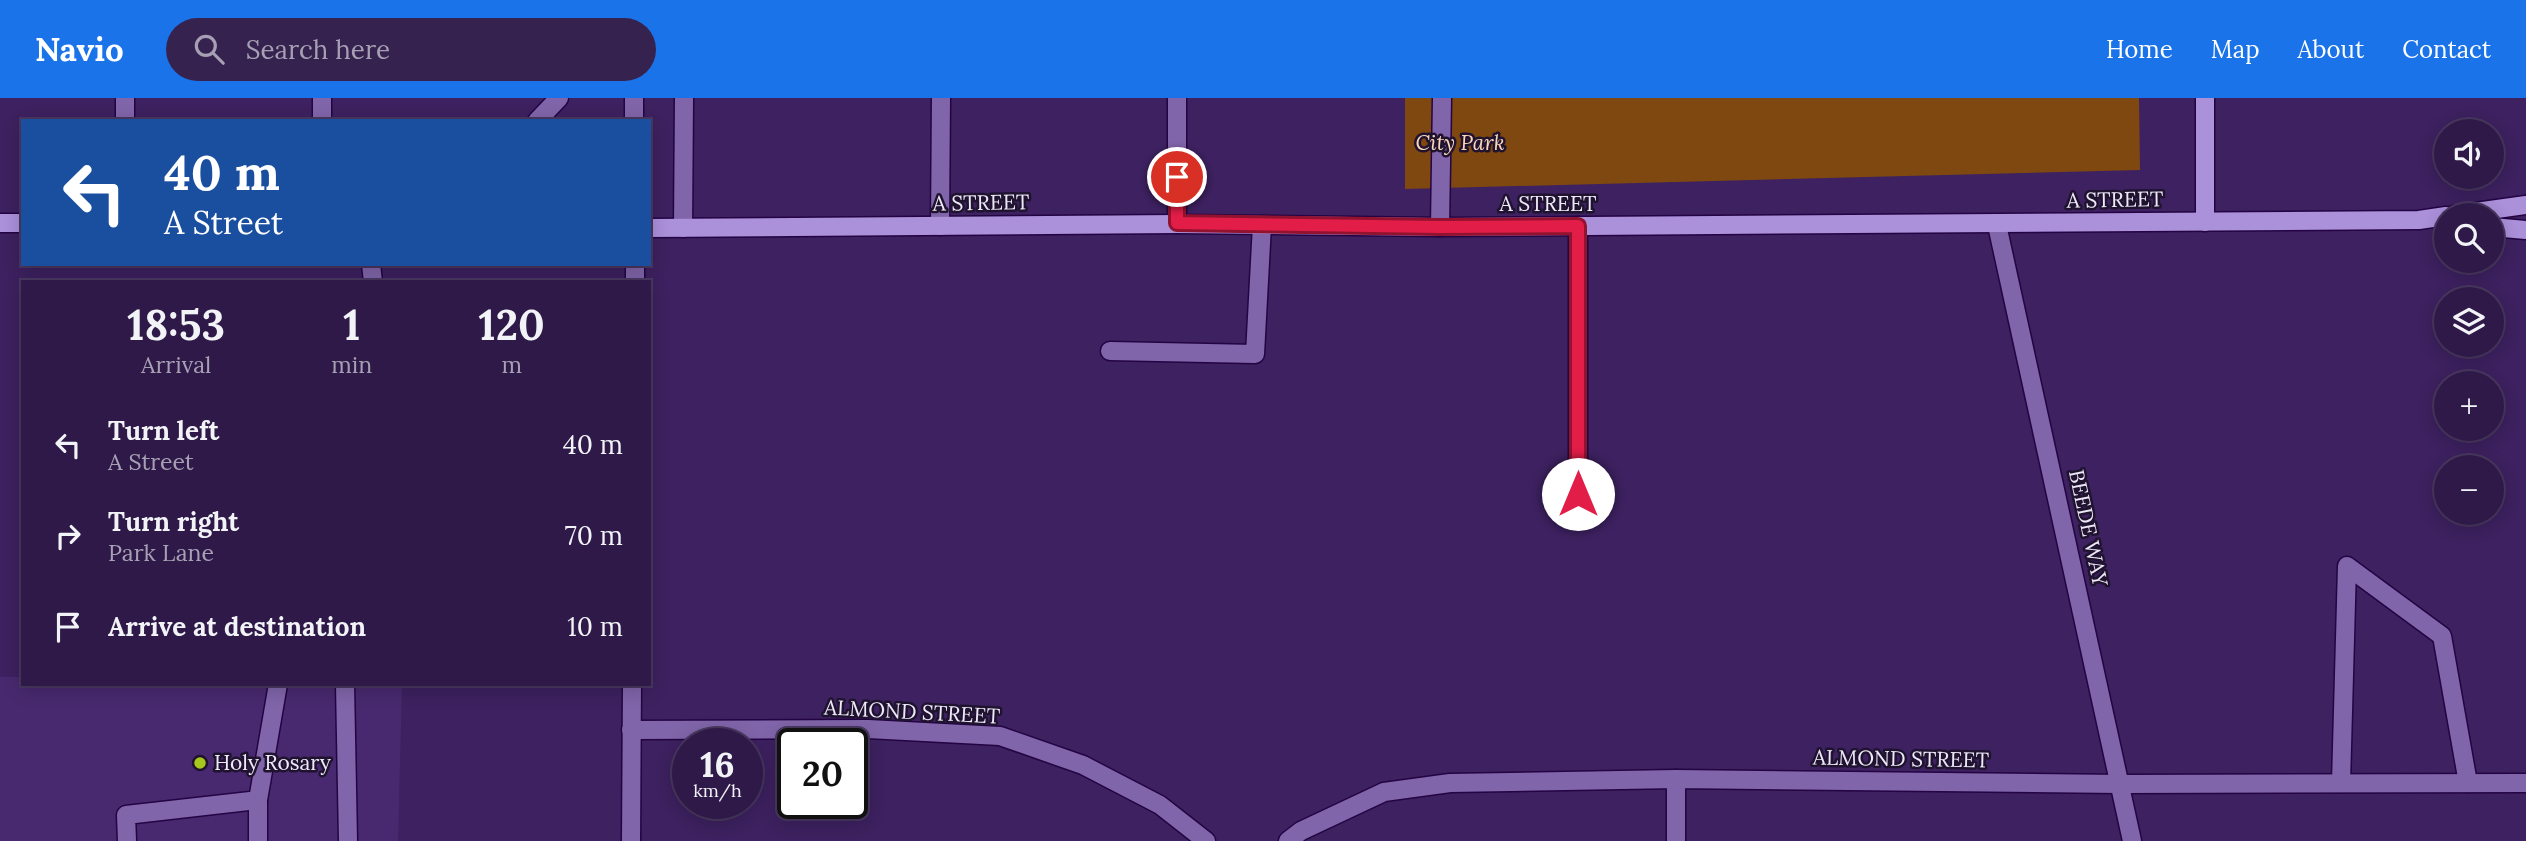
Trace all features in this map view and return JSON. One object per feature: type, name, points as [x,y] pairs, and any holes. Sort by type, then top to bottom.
[{"type":"main road","points":[[2205,98],[2205,222]]},
{"type":"main road","points":[[2504,208],[2526,205]]},
{"type":"main road","name":"A STREET","points":[[651,228],[1177,223],[1440,227],[1997,225],[2434,218]]},
{"type":"main road","points":[[2419,220],[2434,222]]},
{"type":"main road","points":[[0,223],[21,223]]},
{"type":"main road","points":[[2504,228],[2526,230]]},
{"type":"street","points":[[125,98],[125,119]]},
{"type":"street","points":[[322,119],[323,98]]},
{"type":"street","points":[[539,119],[559,98]]},
{"type":"street","points":[[634,98],[634,119]]},
{"type":"street","points":[[683,228],[684,98]]},
{"type":"street","points":[[940,226],[941,98]]},
{"type":"street","points":[[1177,98],[1177,223]]},
{"type":"street","points":[[1440,227],[1442,98]]},
{"type":"street","points":[[1110,351],[1255,354],[1262,225]]},
{"type":"street","name":"BEEDE WAY","points":[[1997,225],[2132,841]]},
{"type":"street","points":[[1578,226],[1578,494]]},
{"type":"street","points":[[2341,783],[2347,566],[2442,636],[2468,783]]},
{"type":"street","points":[[258,841],[258,800],[278,686]]},
{"type":"street","points":[[345,686],[348,841]]},
{"type":"street","points":[[631,841],[632,686]]},
{"type":"street","name":"ALMOND STREET","points":[[631,730],[868,729],[1000,736],[1083,765],[1160,804],[1206,841]]},
{"type":"street","points":[[1676,779],[1676,841]]},
{"type":"street","name":"ALMOND STREET","points":[[1288,841],[1301,831],[1384,792],[1450,783],[1676,779],[2121,784],[2526,783]]},
{"type":"street","points":[[127,841],[126,815],[258,800]]},
{"type":"shaded area","name":"Holy Rosary","points":[[0,677],[21,677],[21,686],[402,686],[398,841],[0,841]]},
{"type":"green space","name":"City Park","points":[[1405,98],[2139,98],[2140,170],[1405,189]]},
{"type":"place","name":"Holy Rosary","points":[[200,763]]},
{"type":"route","points":[[1177,177],[1177,223],[1578,226],[1578,494]]}]
